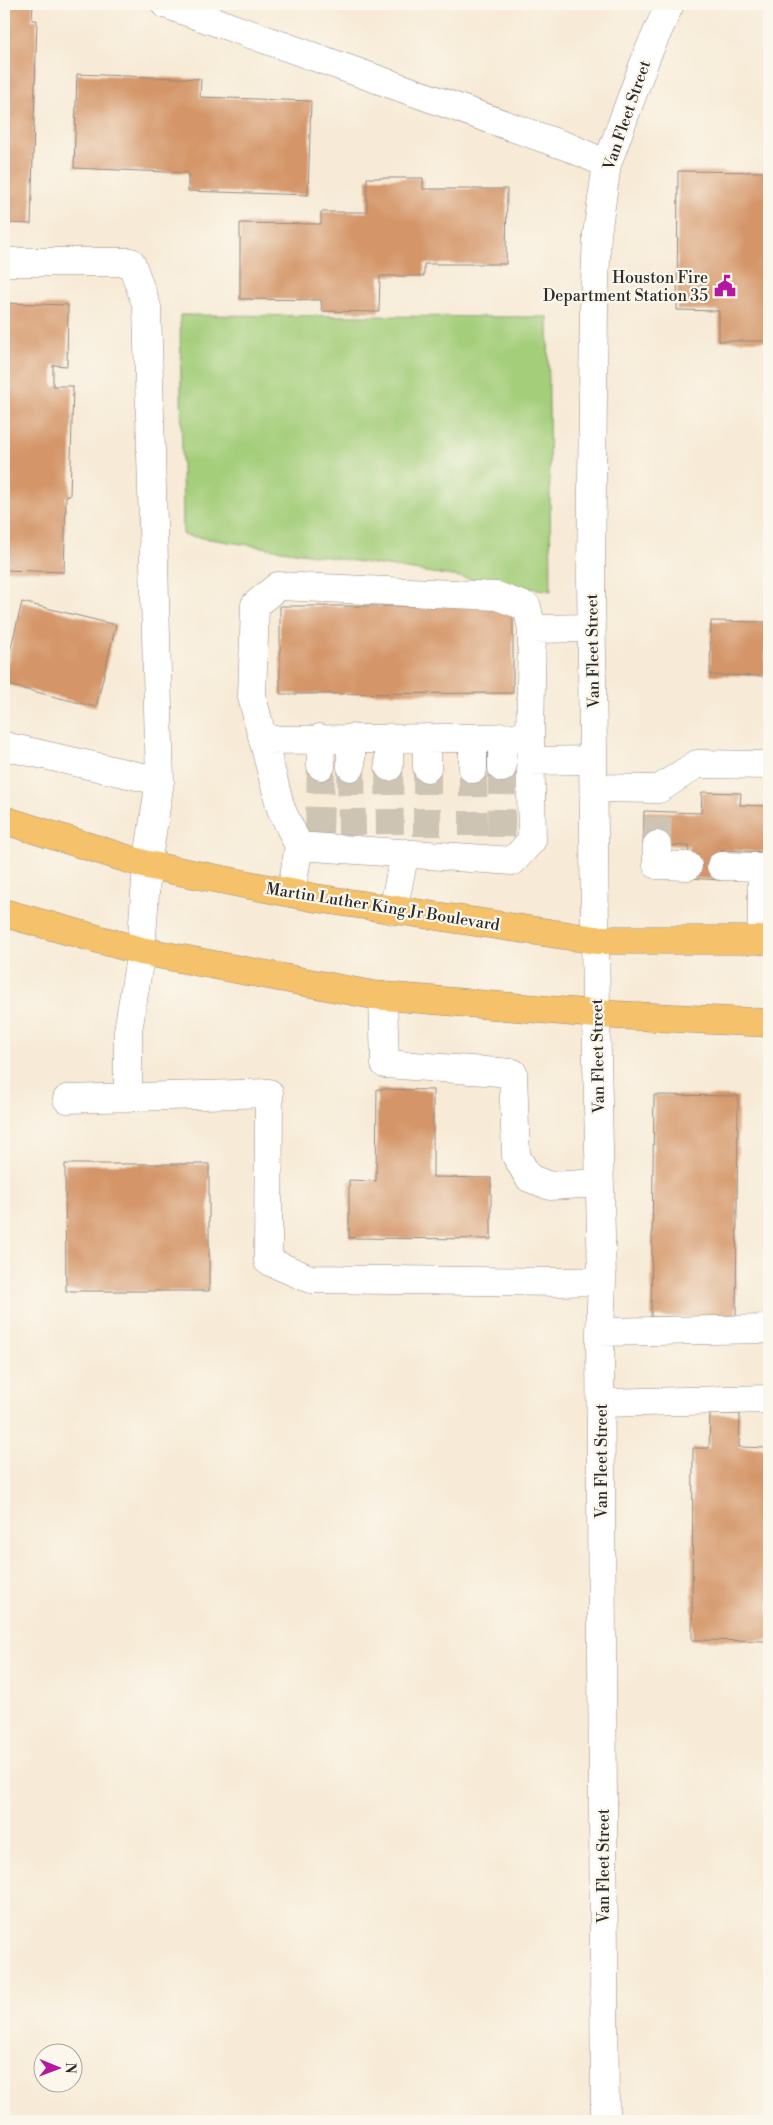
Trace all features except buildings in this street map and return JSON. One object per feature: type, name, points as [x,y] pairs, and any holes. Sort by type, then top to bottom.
[{"type":"main road","name":"Martin Luther King Jr Boulevard","points":[[4,820],[147,865],[291,894],[596,940],[765,940]]},
{"type":"main road","points":[[4,913],[141,951],[382,996],[596,1014],[769,1024]]},
{"type":"street","points":[[165,4],[571,148],[607,164]]},
{"type":"street","name":"Van Fleet Street","points":[[605,2121],[600,1403],[602,1281],[596,1014],[592,628],[594,308],[597,234],[607,164],[622,117],[670,4]]},
{"type":"street","points":[[4,262],[131,262],[147,307],[160,781],[147,865],[141,951],[128,1031],[128,1098]]},
{"type":"street","points":[[278,586],[498,596],[528,607],[532,629],[530,749],[532,840],[513,861],[501,848],[408,846],[352,842],[312,843],[281,809],[263,740],[252,697],[255,605],[278,586]]},
{"type":"street","points":[[532,629],[592,628]]},
{"type":"street","points":[[263,740],[502,737],[530,749],[593,760]]},
{"type":"street","points":[[502,737],[502,768]]},
{"type":"street","points":[[320,738],[320,766]]},
{"type":"street","points":[[351,738],[351,767]]},
{"type":"street","points":[[389,738],[389,767]]},
{"type":"street","points":[[427,738],[427,768]]},
{"type":"street","points":[[473,738],[473,769]]},
{"type":"street","points":[[4,746],[160,781]]},
{"type":"street","points":[[594,788],[658,800],[697,764],[769,765]]},
{"type":"street","points":[[291,894],[312,843]]},
{"type":"street","points":[[657,845],[656,865],[688,866]]},
{"type":"street","points":[[393,910],[408,846]]},
{"type":"street","points":[[722,866],[762,867],[765,940]]},
{"type":"street","points":[[382,996],[385,1064],[513,1072],[516,1156],[529,1178],[550,1186],[600,1183]]},
{"type":"street","points":[[66,1099],[269,1093],[268,1261],[310,1278],[602,1281]]},
{"type":"street","points":[[600,1332],[769,1329]]},
{"type":"street","points":[[600,1403],[769,1399]]},
{"type":"green space","points":[[180,315],[548,317],[551,591],[183,535]]},
{"type":"tunnel","points":[[319,835],[321,766]]},
{"type":"tunnel","points":[[351,767],[352,835]]},
{"type":"tunnel","points":[[389,767],[390,834]]},
{"type":"tunnel","points":[[427,768],[427,836]]},
{"type":"tunnel","points":[[501,837],[502,768]]},
{"type":"tunnel","points":[[473,769],[473,836]]},
{"type":"tunnel","points":[[657,845],[658,811]]},
{"type":"place","name":"Houston Fire Department Station 35","points":[[725,286]]}]
